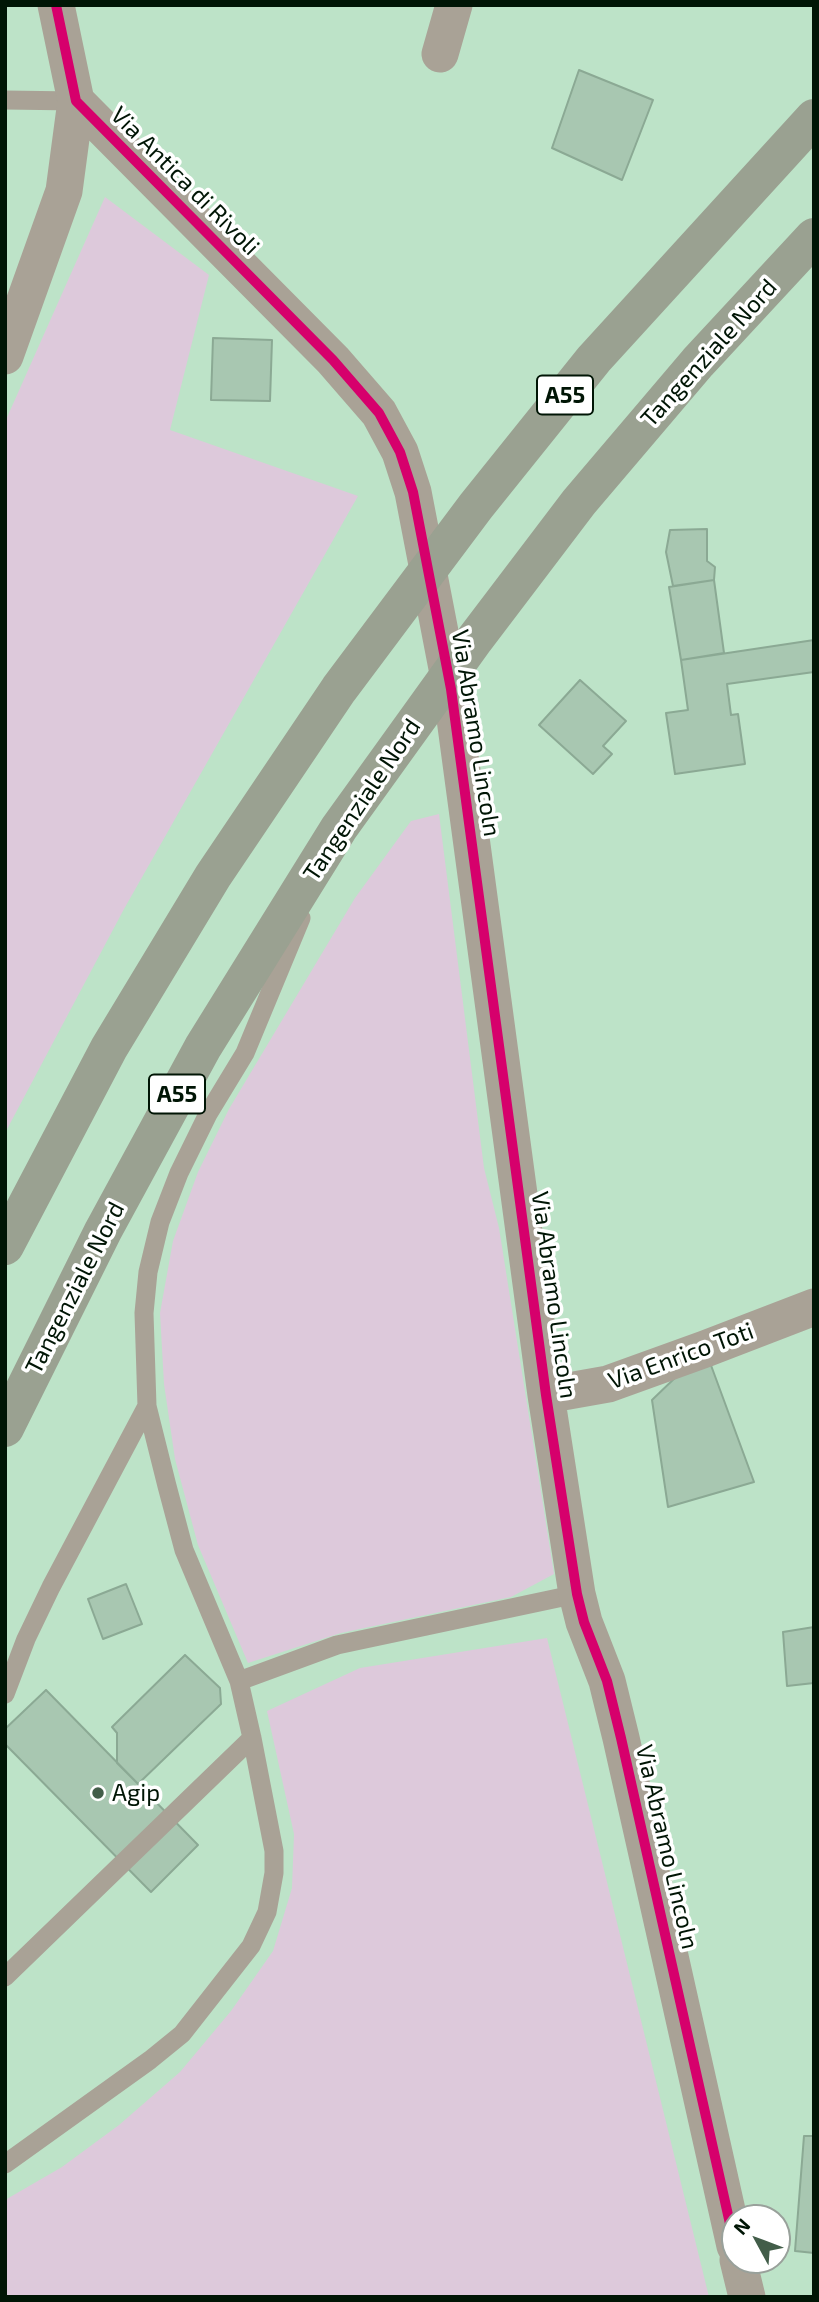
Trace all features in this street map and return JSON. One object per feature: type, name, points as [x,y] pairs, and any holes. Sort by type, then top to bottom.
[{"type":"highway","name":"A55","points":[[5,1246],[109,1048],[213,876],[339,689],[476,506],[594,359],[814,118]]},
{"type":"highway","name":"Tangenziale Nord","points":[[5,1428],[103,1231],[203,1046],[338,828],[475,639],[579,502],[698,362],[814,237]]},
{"type":"street","name":"Via Antica di Rivoli","points":[[56,5],[76,101],[333,360]]},
{"type":"street","points":[[440,54],[454,5]]},
{"type":"street","points":[[5,356],[64,191],[76,101]]},
{"type":"street","name":"Via Abramo Lincoln","points":[[333,360],[379,413],[400,452],[413,492],[450,689],[546,1395],[577,1594],[584,1622],[607,1681],[621,1738],[726,2204]]},
{"type":"street","name":"Via Enrico Toti","points":[[546,1395],[608,1384],[814,1307]]},
{"type":"street","points":[[741,2274],[747,2297]]},
{"type":"lane","points":[[5,100],[76,101]]},
{"type":"lane","points":[[5,2164],[182,2034],[251,1946],[267,1912],[274,1873],[274,1852],[252,1738],[239,1681],[184,1550],[147,1406],[144,1313],[148,1272],[160,1222],[178,1173],[208,1114],[245,1053],[338,828]]},
{"type":"lane","points":[[5,1694],[26,1639],[51,1587],[147,1406]]},
{"type":"lane","points":[[239,1681],[337,1645],[577,1594]]},
{"type":"lane","points":[[5,1977],[252,1738]]},
{"type":"shaded area","points":[[105,197],[209,275],[170,430],[358,496],[124,909],[5,1133],[5,422]]},
{"type":"shaded area","points":[[439,814],[484,1168],[499,1228],[554,1574],[511,1597],[341,1633],[248,1663],[198,1545],[175,1459],[164,1384],[160,1313],[173,1241],[198,1172],[229,1109],[355,898],[411,821]]},
{"type":"shaded area","points":[[547,1638],[709,2297],[5,2297],[5,2200],[62,2167],[119,2125],[180,2072],[231,2011],[273,1951],[292,1888],[294,1834],[267,1711],[360,1668]]},
{"type":"building","points":[[579,70],[653,100],[622,180],[552,148]]},
{"type":"building","points":[[213,338],[272,340],[270,401],[211,400]]},
{"type":"building","points":[[707,529],[707,561],[715,567],[714,580],[673,586],[666,552],[670,530]]},
{"type":"building","points":[[714,580],[724,653],[681,660],[669,587]]},
{"type":"building","points":[[814,640],[814,672],[727,684],[731,715],[738,714],[745,764],[675,774],[666,713],[688,710],[681,660]]},
{"type":"building","points":[[580,680],[626,721],[603,746],[612,754],[593,774],[539,725]]},
{"type":"building","points":[[705,1349],[754,1482],[668,1507],[652,1400]]},
{"type":"building","points":[[126,1584],[142,1624],[103,1639],[88,1599]]},
{"type":"building","points":[[814,1627],[814,1683],[787,1686],[783,1632]]},
{"type":"building","points":[[185,1655],[220,1688],[221,1704],[138,1784],[117,1763],[117,1733],[112,1727]]},
{"type":"building","points":[[46,1690],[198,1845],[151,1892],[5,1744],[5,1729]]},
{"type":"building","points":[[804,2136],[814,2136],[814,2253],[795,2251]]},
{"type":"cycle path","points":[[56,5],[76,101],[333,360],[379,413],[400,452],[413,492],[451,689],[546,1395],[577,1594],[584,1622],[607,1681],[621,1738],[726,2204]]},
{"type":"place","name":"Agip","points":[[98,1793]]}]
